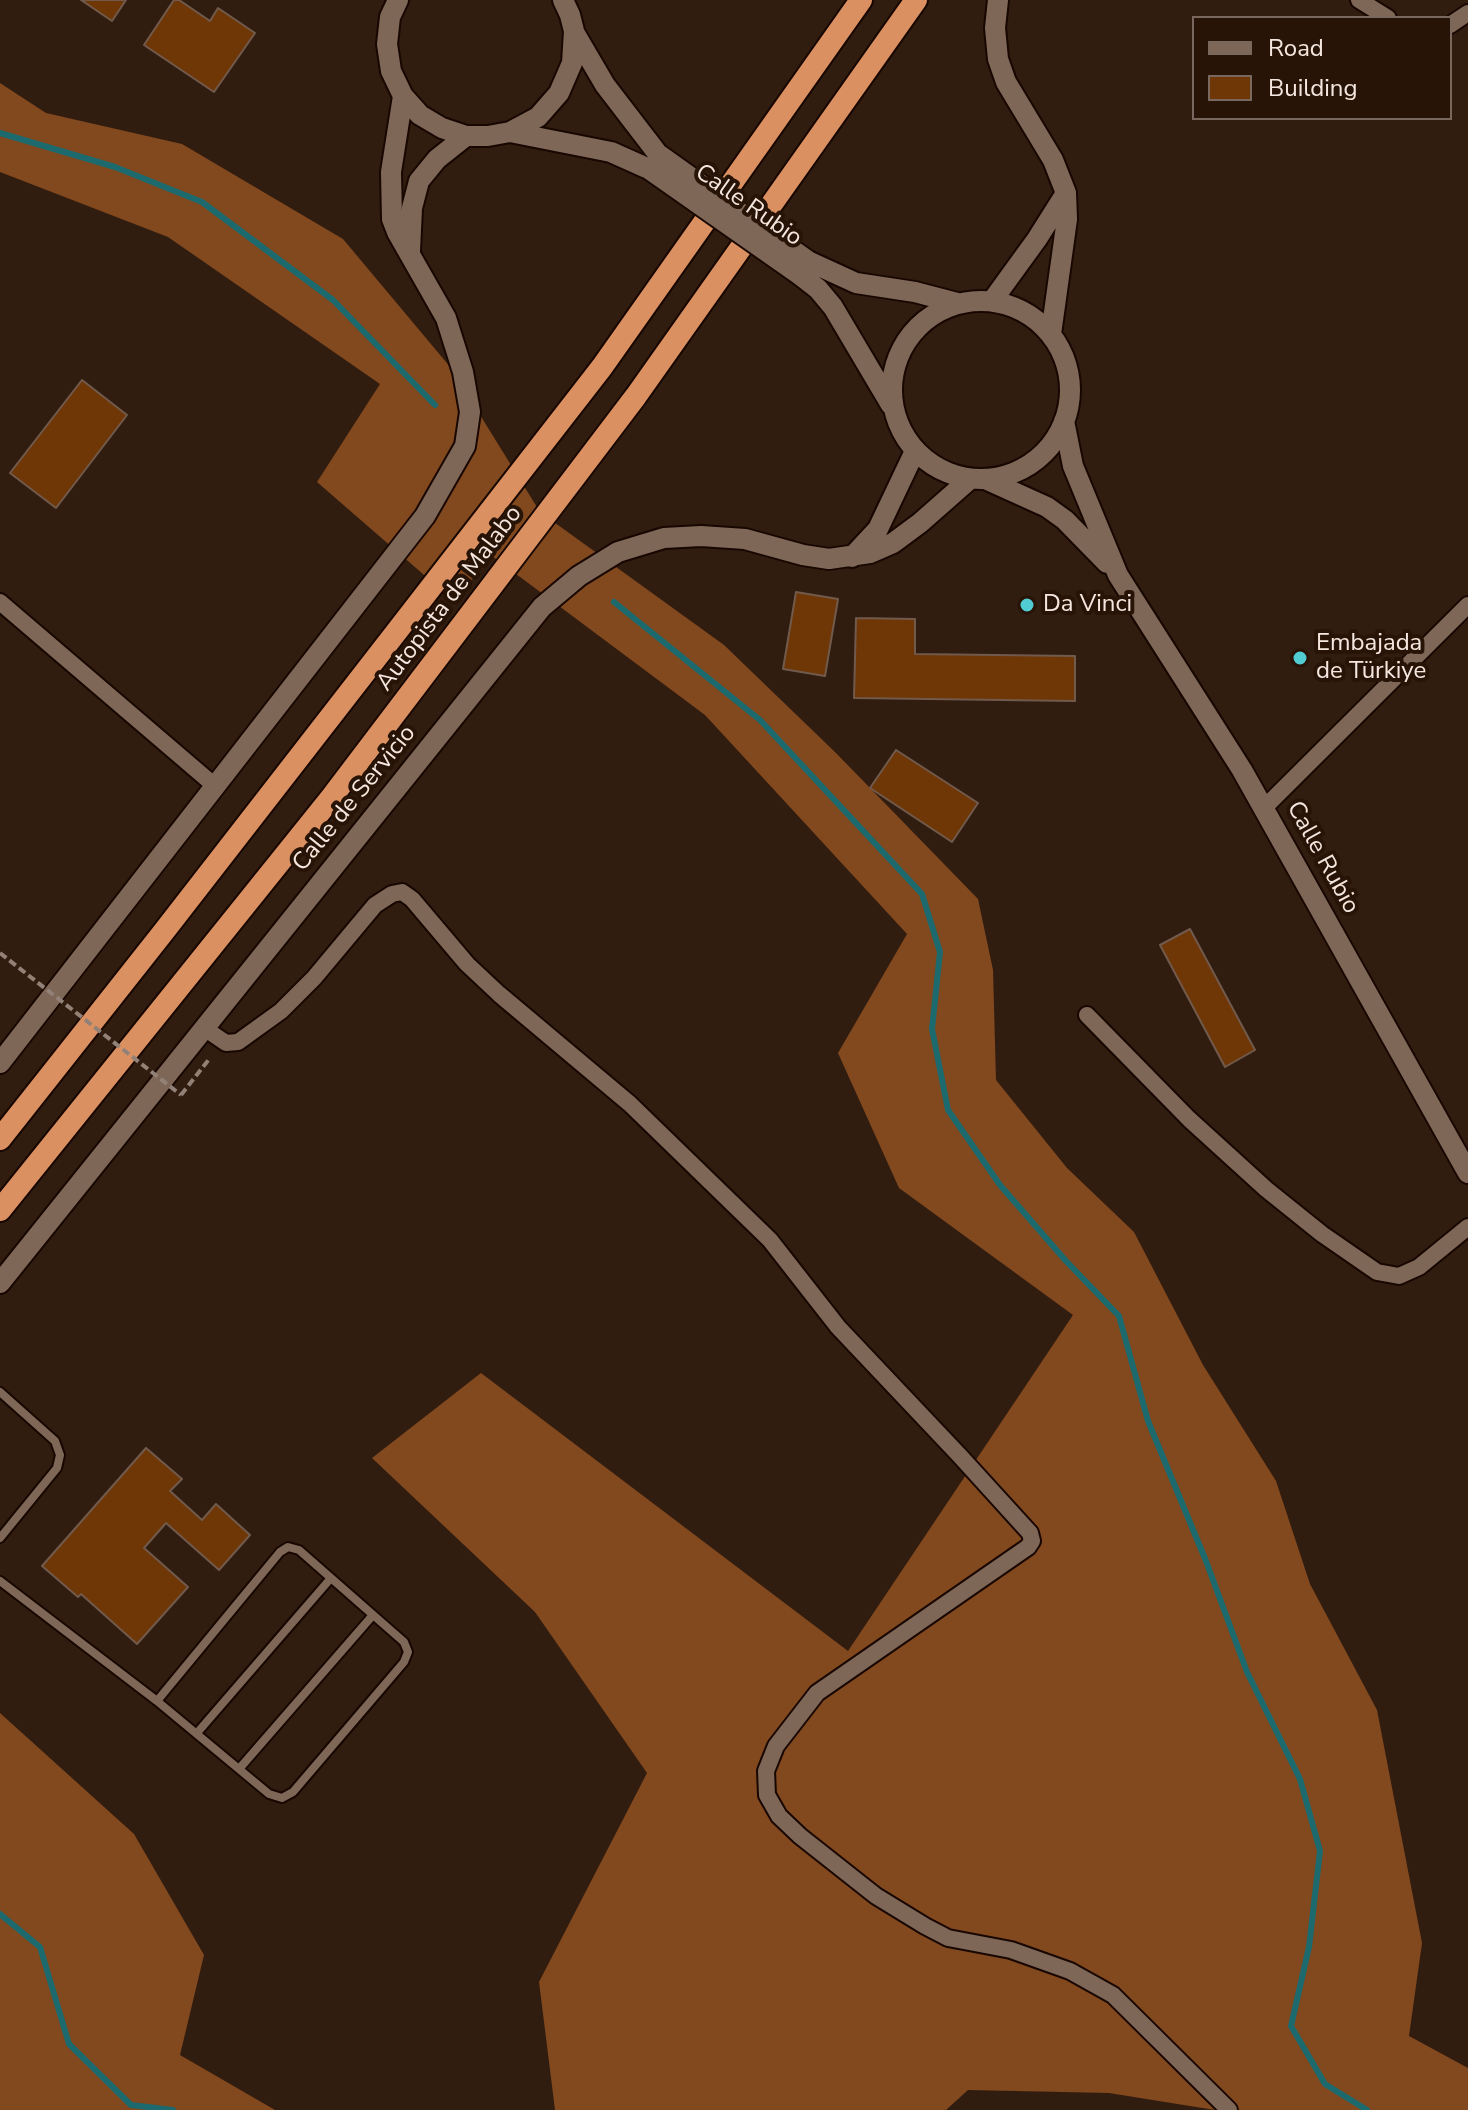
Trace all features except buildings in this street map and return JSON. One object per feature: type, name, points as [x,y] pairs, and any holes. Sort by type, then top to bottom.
[{"type":"highway","name":"Autopista de Malabo","points":[[0,1139],[602,367],[861,0]]},
{"type":"highway","name":"Autopista de Malabo","points":[[0,1210],[331,798],[627,409],[916,0]]},
{"type":"street","points":[[998,0],[995,28],[1006,82],[1053,160],[1066,193],[1067,219],[1051,334]]},
{"type":"street","points":[[1359,0],[1385,16]]},
{"type":"street","points":[[389,6],[387,44],[391,71],[403,96],[420,115],[442,128],[466,136],[510,132],[538,117],[559,93],[572,63],[571,12]]},
{"type":"street","name":"Calle Rubio","points":[[571,12],[605,85],[653,162]]},
{"type":"street","points":[[0,1063],[425,516],[465,446],[470,412],[463,372],[446,318],[397,232],[391,206],[391,172],[403,96]]},
{"type":"street","name":"Calle Rubio","points":[[510,132],[653,162],[804,268],[856,283],[915,292],[957,303]]},
{"type":"street","points":[[410,251],[412,208],[419,181],[437,159],[466,136]]},
{"type":"street","points":[[992,301],[1066,193]]},
{"type":"street","name":"Calle Rubio","points":[[804,268],[833,307],[894,410]]},
{"type":"street","points":[[992,301],[1015,306],[1035,318],[1051,334],[1066,361],[1070,391],[1064,421],[1052,444],[1033,462],[1010,474],[977,479],[950,474],[915,451],[902,432],[894,410],[892,382],[898,356],[905,344],[932,314],[957,303],[992,301]]},
{"type":"street","name":"Calle Rubio","points":[[1064,421],[1072,462],[1083,494],[1118,575],[1264,808],[1468,1173]]},
{"type":"street","points":[[852,557],[878,529],[915,451]]},
{"type":"street","name":"Calle Rubio","points":[[977,479],[1047,507],[1065,520],[1118,575]]},
{"type":"street","name":"Calle de Servicio","points":[[0,1283],[542,607],[579,576],[618,552],[664,538],[701,536],[745,539],[829,559],[870,553],[893,543],[977,479]]},
{"type":"street","points":[[0,602],[215,786]]},
{"type":"street","points":[[1264,808],[1468,605]]},
{"type":"street","points":[[204,1028],[226,1043],[238,1042],[281,1011],[314,978],[375,905],[392,894],[402,892],[412,899],[467,964],[630,1104],[770,1240],[838,1327],[1030,1533],[1032,1541],[1028,1547],[817,1693],[776,1746],[766,1771],[767,1795],[779,1816],[800,1836],[876,1896],[925,1926],[948,1938],[1011,1950],[1056,1966],[1113,1995],[1229,2110]]},
{"type":"street","points":[[1087,1015],[1189,1119],[1266,1189],[1322,1234],[1377,1272],[1399,1276],[1419,1267],[1468,1227]]},
{"type":"lane","points":[[0,1392],[55,1441],[60,1455],[57,1468],[0,1538]]},
{"type":"lane","points":[[0,1581],[157,1701],[269,1794],[282,1798],[293,1792],[404,1662],[408,1652],[404,1642],[299,1550],[288,1547],[280,1552],[157,1701]]},
{"type":"lane","points":[[197,1733],[331,1578]]},
{"type":"lane","points":[[239,1769],[373,1615]]},
{"type":"path","points":[[0,953],[181,1095],[210,1058]]},
{"type":"shaded area","points":[[0,83],[46,113],[182,144],[343,239],[451,368],[540,512],[724,645],[836,753],[978,899],[993,970],[996,1080],[1067,1168],[1134,1232],[1203,1365],[1276,1481],[1310,1584],[1377,1710],[1422,1943],[1409,2036],[1468,2068],[1468,2110],[1215,2110],[1109,2093],[968,2090],[946,2110],[555,2110],[539,1982],[647,1773],[535,1612],[372,1458],[481,1373],[848,1651],[1073,1315],[899,1188],[838,1053],[907,934],[705,715],[492,556],[454,601],[317,482],[380,384],[168,237],[0,172]]},
{"type":"shaded area","points":[[0,1713],[134,1834],[204,1955],[180,2055],[275,2110],[0,2110]]},
{"type":"waterway","points":[[0,133],[115,167],[202,202],[333,300],[435,405]]},
{"type":"waterway","points":[[614,602],[760,720],[922,894],[940,952],[932,1029],[948,1110],[1000,1185],[1119,1316],[1148,1421],[1206,1561],[1247,1672],[1300,1779],[1320,1851],[1309,1947],[1291,2026],[1325,2084],[1367,2110]]},
{"type":"waterway","points":[[0,1914],[40,1947],[69,2044],[131,2105],[173,2110]]},
{"type":"place","name":"Da Vinci","points":[[1027,605]]},
{"type":"place","name":"Embajada de Türkiye","points":[[1300,658]]}]
